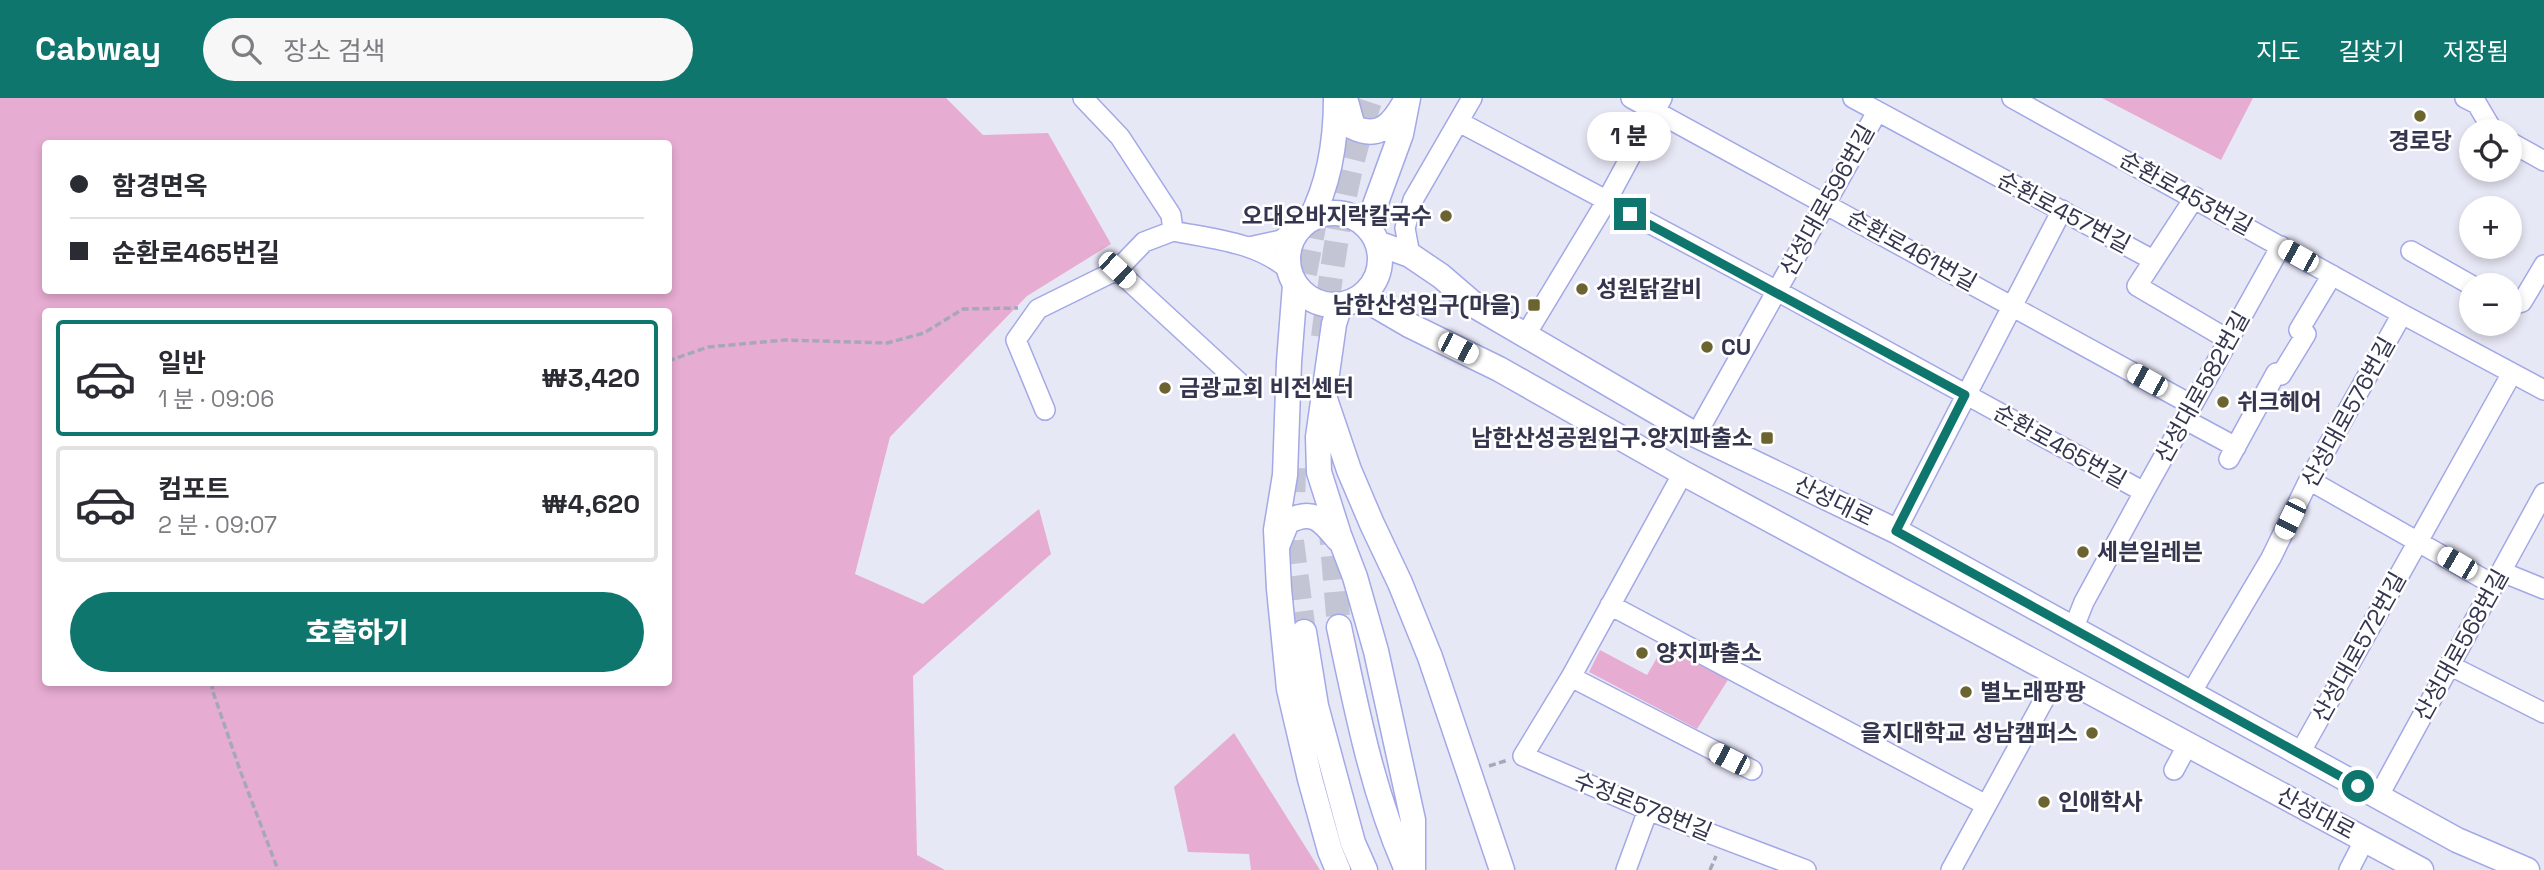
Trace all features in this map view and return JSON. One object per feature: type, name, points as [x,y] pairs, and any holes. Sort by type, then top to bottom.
[{"type":"main road","points":[[1336,98],[1336,117],[1321,198],[1290,246],[1288,259],[1293,278],[1285,475],[1276,530],[1289,689],[1313,791],[1338,870]]},
{"type":"main road","points":[[1345,98],[1353,127],[1365,133],[1388,126],[1408,98]]},
{"type":"main road","points":[[1372,235],[1401,134],[1408,98]]},
{"type":"main road","points":[[1307,222],[1324,214],[1339,213],[1354,218],[1372,235],[1380,258],[1372,286],[1351,301],[1334,324],[1318,438],[1320,472],[1376,651],[1396,741],[1412,820],[1413,870]]},
{"type":"main road","name":"산성대로","points":[[1372,235],[1410,255],[1441,276],[1477,307],[1696,435],[1896,531],[2457,840],[2527,870]]},
{"type":"main road","points":[[1293,278],[1304,295],[1315,301],[1327,305],[1351,301]]},
{"type":"main road","name":"산성대로","points":[[1351,301],[1391,316],[1499,369],[1683,472],[2421,870]]},
{"type":"main road","points":[[1323,394],[1349,470],[1430,657],[1502,870]]},
{"type":"main road","points":[[1277,546],[1287,522],[1305,515],[1314,516],[1324,523],[1343,545]]},
{"type":"main road","points":[[1339,627],[1371,776],[1389,831],[1407,870]]},
{"type":"main road","points":[[1304,632],[1316,706],[1353,843],[1365,870]]},
{"type":"street","points":[[1083,98],[1120,137],[1171,215],[1173,231]]},
{"type":"street","points":[[1410,255],[1405,228],[1413,200],[1472,98]]},
{"type":"street","name":"순환로461번길","points":[[1631,98],[1658,104],[1824,203],[2012,305],[2188,412],[2232,453],[2276,373],[2281,375],[2306,334],[2299,330],[2332,275]]},
{"type":"street","name":"순환로457번길","points":[[1853,98],[2153,260],[2137,286],[2229,340]]},
{"type":"street","name":"순환로453번길","points":[[2012,98],[2544,390]]},
{"type":"street","points":[[2474,100],[2486,119]]},
{"type":"street","points":[[1525,336],[1606,202],[1658,104]]},
{"type":"street","name":"산성대로596번길","points":[[1696,435],[1877,112]]},
{"type":"street","name":"순환로465번길","points":[[1459,122],[1777,291],[2144,492]]},
{"type":"street","points":[[2522,149],[2544,161]]},
{"type":"street","points":[[2153,260],[2195,197]]},
{"type":"street","points":[[1896,531],[2062,210]]},
{"type":"street","points":[[1249,247],[1281,240],[1307,222]]},
{"type":"street","points":[[1045,411],[1016,341],[1038,309],[1117,270],[1144,242],[1173,231],[1249,247],[1279,262],[1293,278]]},
{"type":"street","name":"산성대로582번길","points":[[2074,627],[2084,603],[2144,492],[2281,246]]},
{"type":"street","points":[[2412,251],[2459,278]]},
{"type":"street","points":[[2522,302],[2544,265]]},
{"type":"street","points":[[1117,270],[1242,385]]},
{"type":"street","name":"산성대로576번길","points":[[2191,693],[2271,558],[2309,480],[2402,314]]},
{"type":"street","name":"산성대로572번길","points":[[2300,753],[2512,373]]},
{"type":"street","points":[[1524,756],[1571,677],[1683,472]]},
{"type":"street","points":[[2309,480],[2419,542],[2498,579],[2544,589]]},
{"type":"street","name":"산성대로568번길","points":[[2378,797],[2544,493]]},
{"type":"street","points":[[1610,605],[1986,805]]},
{"type":"street","points":[[2449,665],[2544,713]]},
{"type":"street","points":[[1951,870],[2058,674]]},
{"type":"street","points":[[1571,677],[1752,770]]},
{"type":"street","points":[[2174,770],[2188,744]]},
{"type":"street","name":"수정로578번길","points":[[1524,756],[1648,810],[1794,868]]},
{"type":"street","points":[[1626,870],[1648,810]]},
{"type":"street","points":[[2349,870],[2365,839]]},
{"type":"path","points":[[672,360],[708,347],[785,340],[887,343],[924,333],[963,309],[999,306],[1038,309]]},
{"type":"path","points":[[212,686],[240,773],[278,870]]},
{"type":"path","points":[[1480,769],[1524,756]]},
{"type":"shaded area","points":[[0,98],[946,98],[983,135],[1048,133],[1111,244],[1027,296],[890,437],[855,574],[923,604],[1039,509],[1051,554],[913,676],[917,855],[945,870],[0,870]]},
{"type":"shaded area","points":[[2102,98],[2253,98],[2221,160]]},
{"type":"shaded area","points":[[1666,642],[1731,675],[1697,729],[1589,672],[1600,650],[1647,675]]},
{"type":"shaded area","points":[[1234,733],[1320,870],[1251,870],[1249,854],[1188,852],[1174,787]]},
{"type":"tunnel","points":[[1323,337],[1341,216],[1354,156],[1371,98]]},
{"type":"tunnel","points":[[1298,309],[1319,201]]},
{"type":"tunnel","points":[[1294,468],[1292,541],[1304,632]]},
{"type":"tunnel","points":[[1330,520],[1339,627]]},
{"type":"place","name":"경로당","points":[[2420,116]]},
{"type":"place","name":"오대오바지락칼국수","points":[[1446,216]]},
{"type":"place","name":"성원닭갈비","points":[[1582,289]]},
{"type":"place","name":"남한산성입구(마을)","points":[[1534,305]]},
{"type":"place","name":"CU","points":[[1707,347]]},
{"type":"place","name":"금광교회 비전센터","points":[[1165,388]]},
{"type":"place","name":"쉬크헤어","points":[[2223,402]]},
{"type":"place","name":"남한산성공원입구.양지파출소","points":[[1767,438]]},
{"type":"place","name":"세븐일레븐","points":[[2083,552]]},
{"type":"place","name":"양지파출소","points":[[1642,653]]},
{"type":"place","name":"별노래팡팡","points":[[1966,692]]},
{"type":"place","name":"을지대학교 성남캠퍼스","points":[[2092,733]]},
{"type":"place","name":"인애학사","points":[[2044,802]]},
{"type":"route","points":[[1630,214],[1777,291],[1965,395],[1896,531],[2358,786]]}]
